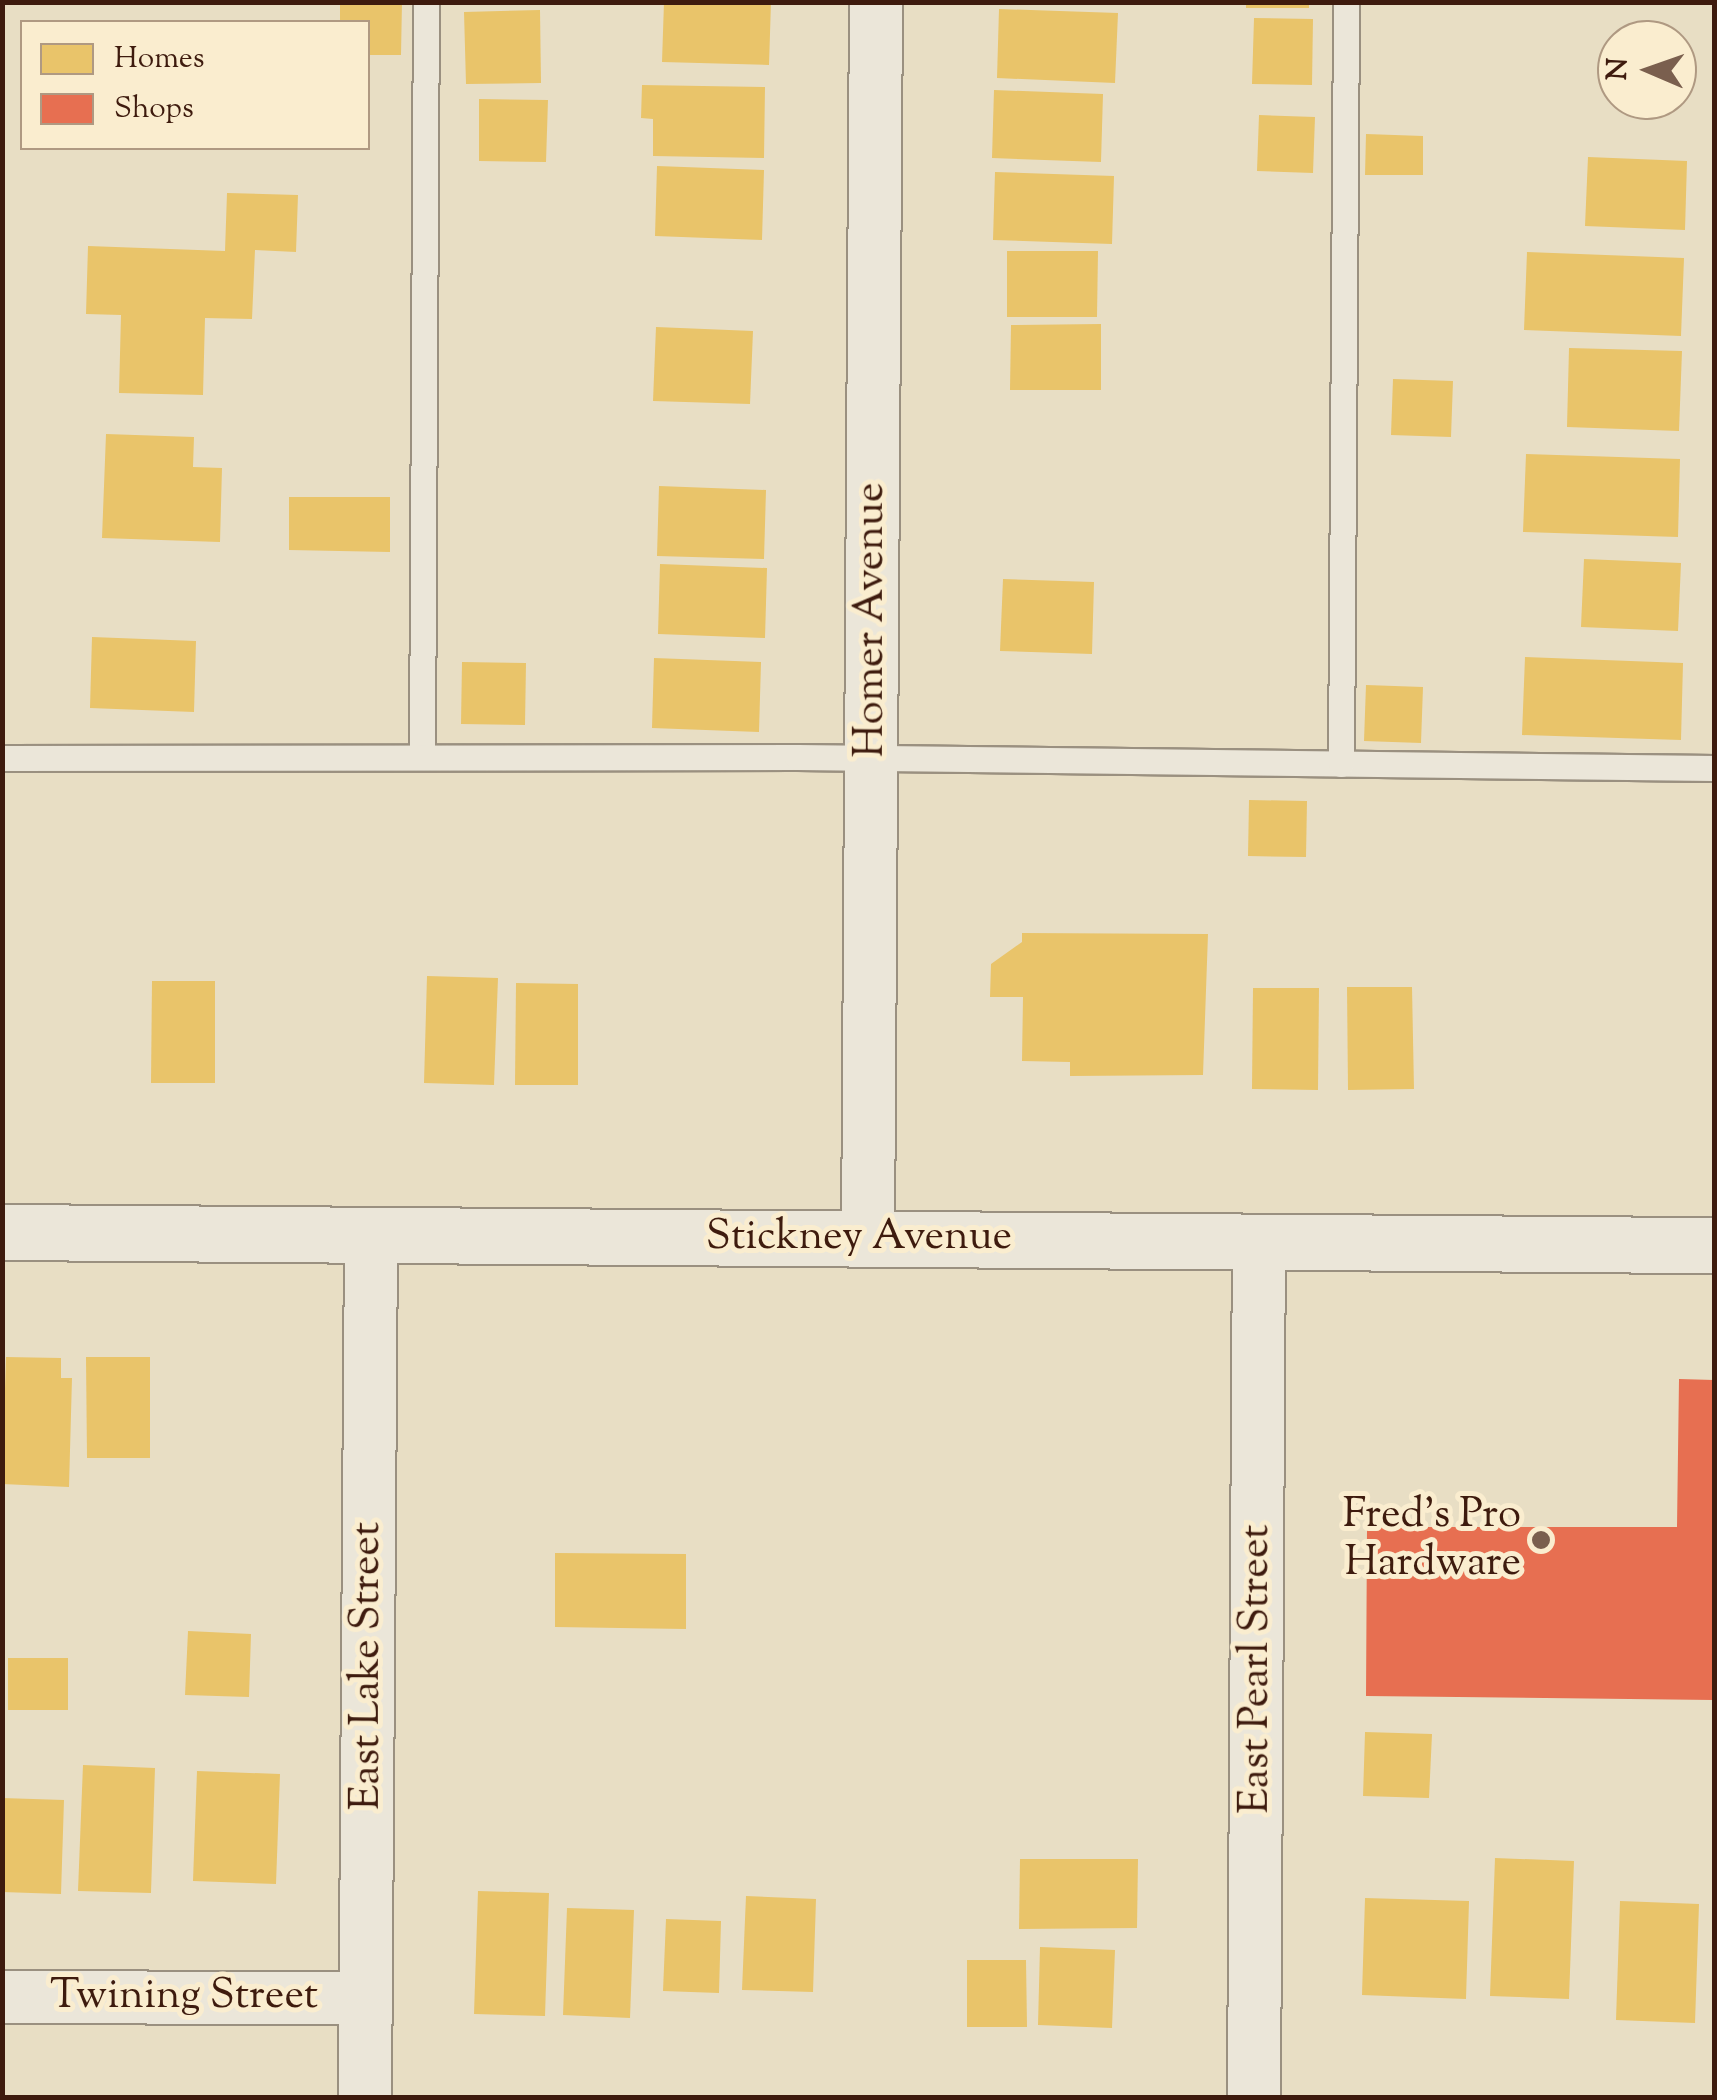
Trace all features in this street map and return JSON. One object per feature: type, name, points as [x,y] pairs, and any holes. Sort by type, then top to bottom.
[{"type":"street","name":"Homer Avenue","points":[[868,1238],[876,2]]},
{"type":"street","name":"Stickney Avenue","points":[[2,1232],[1714,1246]]},
{"type":"street","name":"East Lake Street","points":[[364,2098],[371,1234]]},
{"type":"street","name":"East Pearl Street","points":[[1254,2098],[1260,1242]]},
{"type":"street","name":"Twining Street","points":[[2,1996],[365,1998]]},
{"type":"lane","points":[[422,755],[426,2]]},
{"type":"lane","points":[[1340,764],[1346,2]]},
{"type":"lane","points":[[2,758],[422,755],[1714,768]]},
{"type":"building: Homes","points":[[340,2],[402,2],[401,55],[370,55],[370,20],[340,20]]},
{"type":"building: Homes","points":[[664,2],[771,2],[769,65],[662,62]]},
{"type":"building: Homes","points":[[1246,2],[1309,2],[1309,8],[1246,8]]},
{"type":"building: Homes","points":[[999,9],[1118,13],[1115,83],[997,78]]},
{"type":"building: Homes","points":[[540,10],[541,83],[466,84],[464,12]]},
{"type":"building: Homes","points":[[1254,18],[1313,19],[1312,85],[1252,84]]},
{"type":"building: Homes","points":[[642,85],[765,87],[764,158],[653,156],[653,119],[641,118]]},
{"type":"building: Homes","points":[[994,90],[1103,94],[1101,162],[992,158]]},
{"type":"building: Homes","points":[[479,99],[548,100],[546,162],[479,161]]},
{"type":"building: Homes","points":[[1259,115],[1315,117],[1313,173],[1257,171]]},
{"type":"building: Homes","points":[[1366,134],[1423,136],[1423,175],[1365,175]]},
{"type":"building: Homes","points":[[1588,157],[1687,161],[1685,230],[1585,226]]},
{"type":"building: Homes","points":[[657,166],[764,170],[762,240],[655,236]]},
{"type":"building: Homes","points":[[995,172],[1114,176],[1112,244],[993,240]]},
{"type":"building: Homes","points":[[227,193],[298,195],[296,252],[255,250],[252,319],[205,318],[203,395],[119,393],[121,315],[86,314],[88,246],[225,251]]},
{"type":"building: Homes","points":[[1007,251],[1098,251],[1097,317],[1007,317]]},
{"type":"building: Homes","points":[[1527,252],[1684,258],[1681,336],[1524,330]]},
{"type":"building: Homes","points":[[1101,324],[1101,390],[1010,390],[1011,325]]},
{"type":"building: Homes","points":[[656,327],[753,331],[750,404],[653,401]]},
{"type":"building: Homes","points":[[1569,348],[1682,351],[1679,431],[1567,427]]},
{"type":"building: Homes","points":[[1393,379],[1453,381],[1451,437],[1391,435]]},
{"type":"building: Homes","points":[[106,434],[194,437],[193,467],[222,468],[220,542],[102,538]]},
{"type":"building: Homes","points":[[1526,454],[1680,459],[1678,537],[1523,532]]},
{"type":"building: Homes","points":[[659,486],[766,490],[764,559],[657,556]]},
{"type":"building: Homes","points":[[289,497],[390,497],[390,552],[289,550]]},
{"type":"building: Homes","points":[[1584,559],[1681,563],[1678,631],[1581,627]]},
{"type":"building: Homes","points":[[660,564],[767,568],[765,638],[658,634]]},
{"type":"building: Homes","points":[[1003,579],[1094,582],[1092,654],[1000,651]]},
{"type":"building: Homes","points":[[92,637],[196,641],[194,712],[90,708]]},
{"type":"building: Homes","points":[[1525,657],[1683,663],[1681,740],[1522,735]]},
{"type":"building: Homes","points":[[654,658],[761,662],[759,732],[652,728]]},
{"type":"building: Homes","points":[[462,662],[526,663],[525,725],[461,724]]},
{"type":"building: Homes","points":[[1366,685],[1423,687],[1421,743],[1364,741]]},
{"type":"building: Homes","points":[[1249,800],[1307,801],[1306,857],[1248,856]]},
{"type":"building: Homes","points":[[1022,933],[1208,934],[1203,1075],[1070,1076],[1070,1062],[1022,1061],[1023,997],[990,997],[991,964],[1022,942]]},
{"type":"building: Homes","points":[[427,976],[498,978],[494,1085],[424,1083]]},
{"type":"building: Homes","points":[[152,981],[215,981],[215,1083],[151,1083]]},
{"type":"building: Homes","points":[[516,983],[578,984],[578,1085],[515,1085]]},
{"type":"building: Homes","points":[[1347,987],[1412,987],[1414,1089],[1348,1090]]},
{"type":"building: Homes","points":[[1253,988],[1319,988],[1318,1090],[1252,1089]]},
{"type":"building: Homes","points":[[6,1357],[61,1358],[61,1378],[72,1378],[69,1487],[2,1484]]},
{"type":"building: Homes","points":[[86,1357],[150,1357],[150,1458],[87,1458]]},
{"type":"building: Homes","points":[[555,1553],[686,1554],[686,1629],[555,1627]]},
{"type":"building: Homes","points":[[188,1631],[251,1634],[249,1697],[185,1695]]},
{"type":"building: Homes","points":[[8,1658],[68,1658],[68,1710],[8,1710]]},
{"type":"building: Homes","points":[[1365,1732],[1432,1734],[1429,1798],[1363,1796]]},
{"type":"building: Homes","points":[[83,1765],[155,1768],[151,1893],[78,1891]]},
{"type":"building: Homes","points":[[197,1771],[280,1774],[276,1884],[193,1881]]},
{"type":"building: Homes","points":[[2,1798],[64,1800],[61,1894],[2,1892]]},
{"type":"building: Homes","points":[[1495,1858],[1574,1861],[1569,1999],[1490,1996]]},
{"type":"building: Homes","points":[[1020,1859],[1138,1859],[1137,1928],[1019,1929]]},
{"type":"building: Homes","points":[[478,1891],[549,1893],[545,2016],[474,2014]]},
{"type":"building: Homes","points":[[746,1896],[816,1899],[813,1992],[742,1990]]},
{"type":"building: Homes","points":[[1365,1898],[1469,1901],[1466,1999],[1362,1995]]},
{"type":"building: Homes","points":[[1620,1901],[1699,1904],[1695,2023],[1616,2020]]},
{"type":"building: Homes","points":[[567,1908],[634,1910],[630,2018],[563,2015]]},
{"type":"building: Homes","points":[[666,1919],[721,1921],[719,1993],[663,1991]]},
{"type":"building: Homes","points":[[1040,1947],[1115,1950],[1112,2028],[1038,2025]]},
{"type":"building: Homes","points":[[967,1960],[1026,1960],[1027,2027],[967,2027]]},
{"type":"building: Shops","name":"Fred's Pro Hardware","points":[[1679,1379],[1714,1380],[1714,1700],[1366,1696],[1367,1527],[1677,1527]]},
{"type":"place","name":"Fred's Pro Hardware","points":[[1541,1540]]}]
